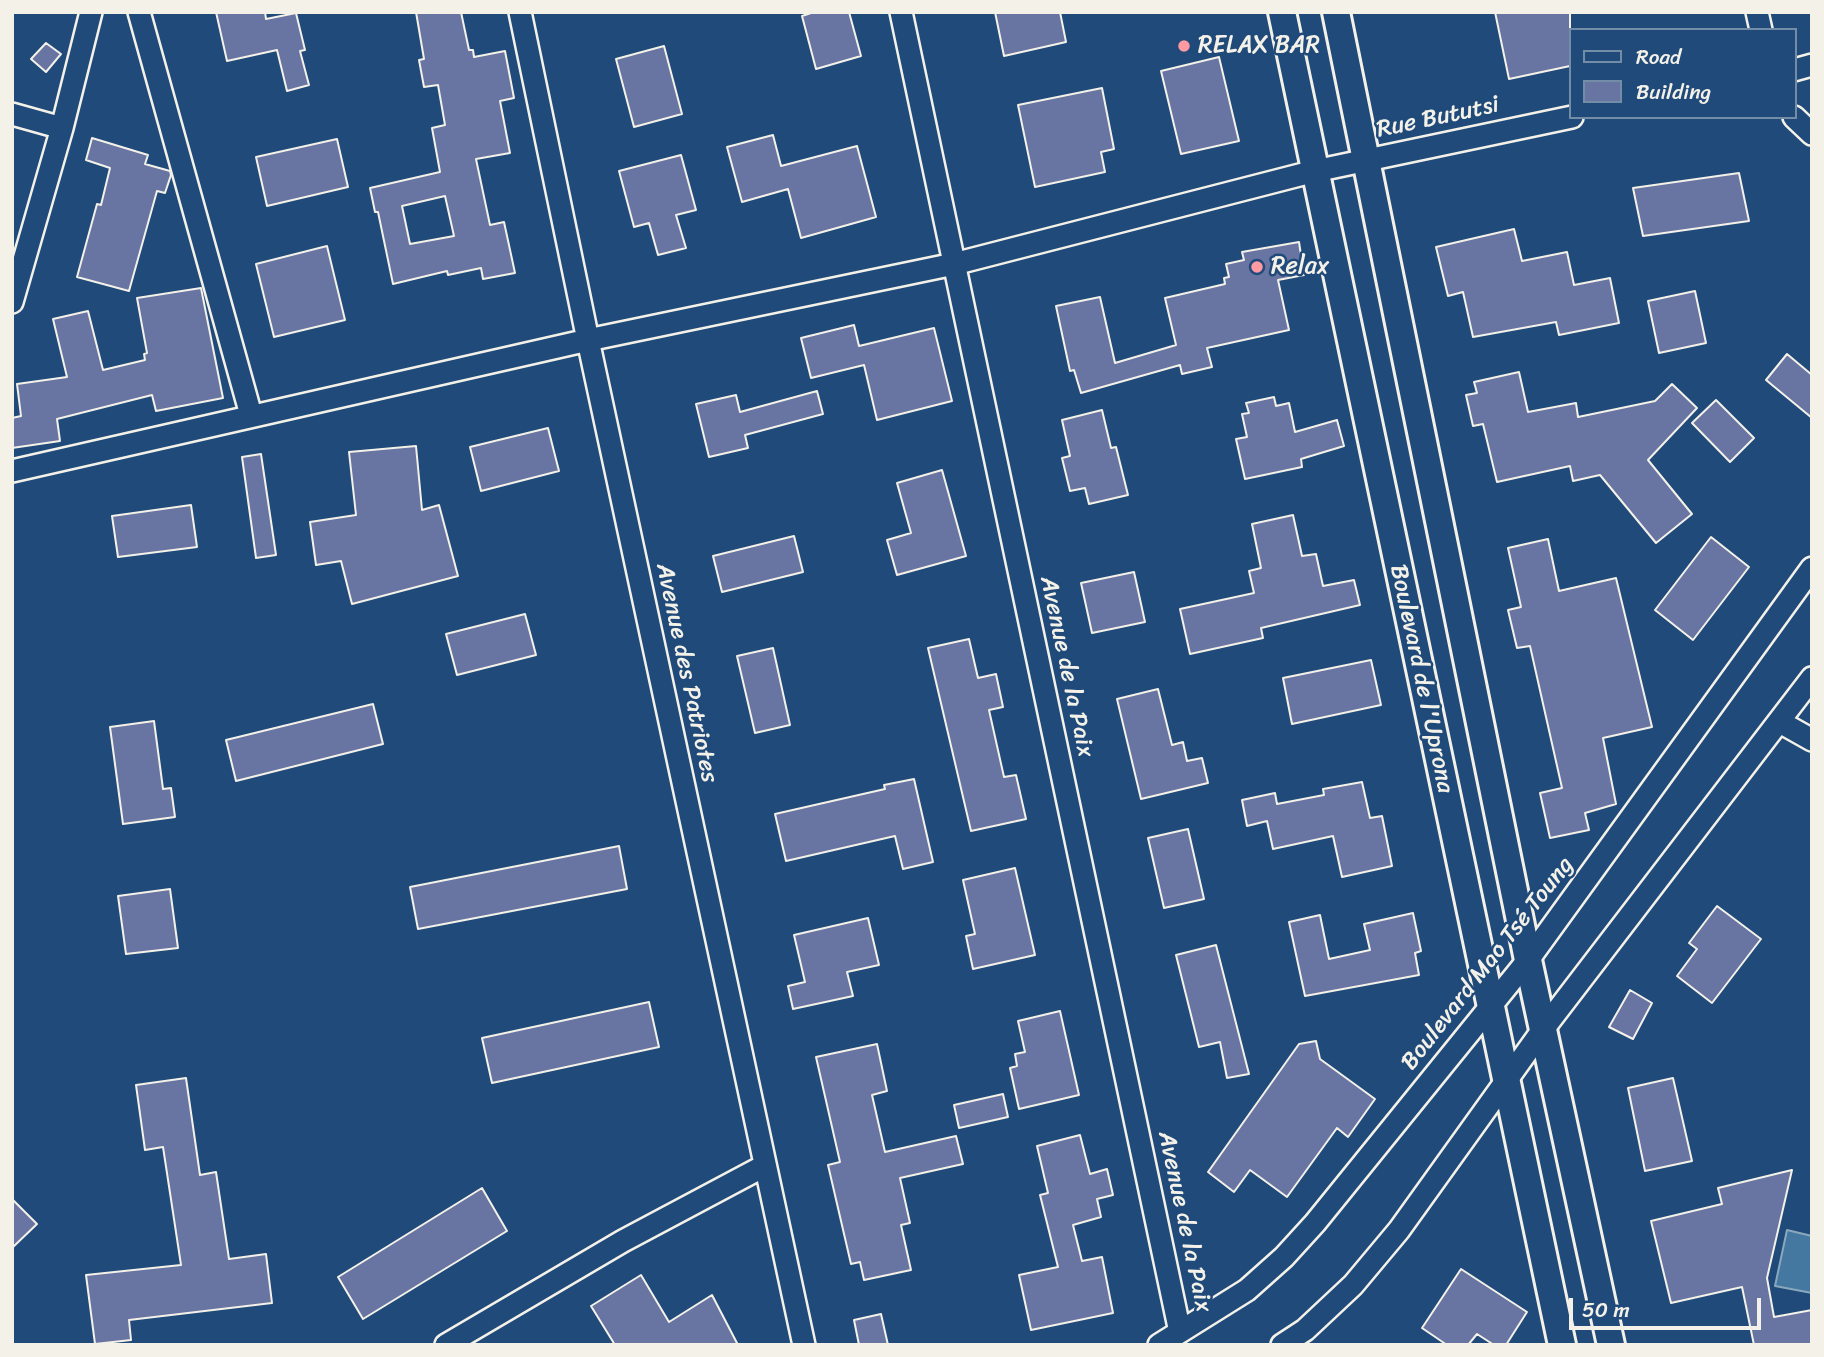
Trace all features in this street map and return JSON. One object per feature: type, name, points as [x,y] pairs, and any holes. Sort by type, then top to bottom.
[{"type":"street","points":[[12,302],[62,128],[91,12]]},
{"type":"street","points":[[139,12],[251,415]]},
{"type":"street","name":"Avenue des Patriotes","points":[[520,12],[804,1345]]},
{"type":"street","name":"Avenue de la Paix","points":[[901,12],[1180,1332]]},
{"type":"street","name":"Boulevard de l'Uprona","points":[[1282,12],[1562,1345]]},
{"type":"street","name":"Boulevard de l'Uprona","points":[[1336,12],[1528,960],[1611,1345]]},
{"type":"street","points":[[12,114],[62,128]]},
{"type":"street","name":"Rue Bututsi","points":[[12,471],[588,340],[954,264],[1315,171],[1568,118]]},
{"type":"street","points":[[1796,119],[1812,134]]},
{"type":"street","name":"Boulevard Mao Tsé Toung","points":[[1159,1345],[1247,1290],[1284,1257],[1315,1223],[1528,960],[1812,568]]},
{"type":"street","points":[[1282,1345],[1305,1329],[1353,1285],[1399,1230],[1544,1028],[1812,678]]},
{"type":"street","points":[[1780,722],[1812,740]]},
{"type":"street","points":[[446,1345],[624,1241],[764,1166]]},
{"type":"water","points":[[1787,1230],[1812,1236],[1812,1293],[1775,1286]]},
{"type":"building","points":[[216,12],[265,12],[266,19],[296,13],[305,50],[300,51],[309,85],[287,91],[277,50],[227,61]]},
{"type":"building","points":[[416,12],[461,12],[469,50],[473,50],[474,57],[505,51],[514,98],[500,101],[510,153],[476,159],[490,225],[504,222],[515,273],[483,279],[481,268],[448,275],[447,271],[393,284],[378,212],[375,212],[370,188],[440,172],[432,128],[445,125],[438,85],[424,87],[419,60],[424,59]],"holes":[[[445,196],[454,236],[410,244],[402,206]]]},
{"type":"building","points":[[814,12],[849,12],[861,56],[816,69],[802,16]]},
{"type":"building","points":[[995,12],[1060,12],[1066,42],[1004,56]]},
{"type":"building","points":[[1495,12],[1570,12],[1568,66],[1509,79]]},
{"type":"building","points":[[46,43],[61,54],[46,72],[31,59]]},
{"type":"building","points":[[664,46],[682,114],[634,127],[616,59]]},
{"type":"building","points":[[1219,57],[1239,141],[1181,154],[1161,71]]},
{"type":"building","points":[[1102,88],[1114,149],[1101,152],[1105,172],[1035,187],[1018,105]]},
{"type":"building","points":[[773,135],[781,166],[857,146],[876,217],[801,238],[788,189],[742,202],[727,147]]},
{"type":"building","points":[[92,138],[148,155],[145,164],[170,171],[171,175],[165,193],[157,191],[129,291],[77,277],[97,204],[101,205],[110,168],[86,160]]},
{"type":"building","points":[[337,139],[348,187],[267,206],[256,157]]},
{"type":"building","points":[[681,155],[696,210],[676,215],[686,248],[658,255],[649,223],[634,227],[619,171]]},
{"type":"building","points":[[1739,173],[1749,221],[1643,236],[1633,188]]},
{"type":"building","points":[[1514,229],[1522,261],[1567,252],[1574,285],[1610,278],[1619,323],[1559,335],[1556,322],[1473,337],[1463,292],[1448,296],[1436,247]]},
{"type":"building","points":[[1299,242],[1304,275],[1278,280],[1289,330],[1207,348],[1212,367],[1182,374],[1180,365],[1081,393],[1074,370],[1070,371],[1056,306],[1100,297],[1115,363],[1176,345],[1165,298],[1225,284],[1224,278],[1229,277],[1226,264],[1244,260],[1242,252]]},
{"type":"building","points":[[327,246],[345,320],[274,337],[256,264]]},
{"type":"building","points":[[201,288],[223,398],[156,411],[152,395],[57,419],[60,441],[12,448],[12,418],[21,416],[17,384],[67,377],[53,319],[88,311],[103,370],[145,360],[144,354],[147,353],[137,298]]},
{"type":"building","points":[[1695,291],[1706,343],[1659,353],[1648,301]]},
{"type":"building","points":[[854,325],[859,346],[934,328],[952,401],[877,420],[864,365],[811,378],[801,338]]},
{"type":"building","points":[[1787,354],[1812,375],[1812,418],[1766,380]]},
{"type":"building","points":[[1519,372],[1528,412],[1576,403],[1578,417],[1655,401],[1672,384],[1697,408],[1648,460],[1692,514],[1656,543],[1600,475],[1573,481],[1570,466],[1497,482],[1483,424],[1473,426],[1466,395],[1477,393],[1474,382]]},
{"type":"building","points":[[817,391],[823,414],[745,435],[748,448],[709,457],[696,404],[736,395],[740,412]]},
{"type":"building","points":[[1274,397],[1276,406],[1289,403],[1295,432],[1337,420],[1344,446],[1301,459],[1302,467],[1245,479],[1236,439],[1247,437],[1242,414],[1249,413],[1246,403]]},
{"type":"building","points":[[1716,400],[1754,438],[1730,462],[1692,423]]},
{"type":"building","points":[[1102,410],[1111,448],[1116,447],[1128,495],[1089,504],[1085,488],[1070,491],[1062,458],[1070,456],[1062,420]]},
{"type":"building","points":[[548,428],[559,471],[481,491],[470,447]]},
{"type":"building","points":[[416,446],[422,510],[439,505],[458,576],[352,604],[341,561],[316,565],[310,522],[356,515],[349,452]]},
{"type":"building","points":[[261,454],[276,555],[256,558],[242,457]]},
{"type":"building","points":[[942,470],[966,556],[897,575],[887,540],[911,533],[897,483]]},
{"type":"building","points":[[191,505],[197,547],[118,557],[112,516]]},
{"type":"building","points":[[1293,515],[1302,556],[1316,554],[1323,586],[1354,580],[1360,605],[1261,628],[1263,638],[1190,654],[1180,609],[1254,593],[1249,571],[1261,568],[1252,524]]},
{"type":"building","points":[[794,536],[803,572],[722,592],[713,556]]},
{"type":"building","points":[[1711,537],[1749,567],[1693,640],[1655,610]]},
{"type":"building","points":[[1548,539],[1559,591],[1616,578],[1652,727],[1603,738],[1616,804],[1585,813],[1589,830],[1550,838],[1540,793],[1562,788],[1530,646],[1517,648],[1508,610],[1521,607],[1508,548]]},
{"type":"building","points":[[1134,572],[1145,622],[1092,633],[1081,583]]},
{"type":"building","points":[[525,614],[536,655],[457,675],[446,634]]},
{"type":"building","points":[[969,639],[978,678],[996,674],[1003,707],[989,710],[1004,777],[1016,775],[1026,819],[971,831],[928,648]]},
{"type":"building","points":[[773,648],[790,725],[755,733],[737,656]]},
{"type":"building","points":[[1371,660],[1381,705],[1292,724],[1283,678]]},
{"type":"building","points":[[1158,689],[1172,745],[1183,742],[1187,761],[1202,758],[1208,783],[1141,799],[1117,699]]},
{"type":"building","points":[[373,704],[383,744],[236,781],[226,740]]},
{"type":"building","points":[[154,721],[163,789],[171,788],[175,817],[123,824],[110,727]]},
{"type":"building","points":[[914,779],[933,862],[903,869],[895,836],[786,861],[775,814],[885,789],[884,785]]},
{"type":"building","points":[[1362,782],[1370,818],[1382,816],[1392,866],[1342,877],[1333,836],[1273,849],[1267,821],[1247,826],[1242,800],[1275,793],[1277,804],[1324,795],[1323,789]]},
{"type":"building","points":[[1188,829],[1204,899],[1164,908],[1148,838]]},
{"type":"building","points":[[619,846],[627,889],[418,929],[410,887]]},
{"type":"building","points":[[1015,868],[1035,955],[973,969],[966,936],[975,934],[963,880]]},
{"type":"building","points":[[170,889],[178,948],[126,954],[118,896]]},
{"type":"building","points":[[1717,906],[1761,939],[1712,1003],[1677,976],[1697,949],[1689,943]]},
{"type":"building","points":[[1413,913],[1421,951],[1415,953],[1419,975],[1305,996],[1289,922],[1320,915],[1329,959],[1370,950],[1364,924]]},
{"type":"building","points":[[868,918],[879,965],[847,972],[853,996],[793,1009],[788,986],[805,982],[794,935]]},
{"type":"building","points":[[1216,945],[1249,1074],[1227,1078],[1220,1042],[1199,1047],[1176,955]]},
{"type":"building","points":[[1630,990],[1652,1003],[1633,1039],[1609,1027]]},
{"type":"building","points":[[649,1002],[659,1047],[492,1083],[482,1038]]},
{"type":"building","points":[[1060,1011],[1079,1095],[1019,1109],[1010,1068],[1017,1066],[1015,1054],[1025,1052],[1018,1021]]},
{"type":"building","points":[[1316,1041],[1320,1059],[1375,1099],[1348,1137],[1337,1128],[1287,1197],[1250,1170],[1234,1192],[1208,1172],[1299,1044]]},
{"type":"building","points":[[877,1044],[887,1091],[872,1095],[885,1152],[956,1136],[963,1164],[900,1178],[910,1223],[901,1225],[911,1270],[864,1280],[860,1262],[851,1264],[828,1165],[840,1162],[816,1057]]},
{"type":"building","points":[[186,1078],[200,1175],[216,1172],[229,1259],[266,1254],[272,1303],[129,1320],[131,1340],[95,1344],[86,1275],[181,1265],[163,1147],[145,1150],[136,1085]]},
{"type":"building","points":[[1673,1078],[1692,1161],[1645,1171],[1628,1088]]},
{"type":"building","points":[[1003,1094],[1008,1117],[959,1128],[954,1105]]},
{"type":"building","points":[[1080,1135],[1090,1174],[1107,1169],[1113,1195],[1097,1199],[1101,1217],[1073,1225],[1082,1261],[1102,1257],[1113,1313],[1031,1330],[1019,1275],[1058,1267],[1040,1195],[1048,1193],[1037,1146]]},
{"type":"building","points":[[1792,1170],[1767,1278],[1774,1317],[1812,1310],[1812,1345],[1754,1345],[1742,1287],[1671,1303],[1651,1221],[1722,1204],[1718,1188]]},
{"type":"building","points":[[482,1188],[507,1231],[363,1319],[338,1277]]},
{"type":"building","points":[[12,1199],[37,1224],[12,1248]]},
{"type":"building","points":[[1461,1269],[1527,1312],[1506,1345],[1494,1345],[1477,1334],[1468,1345],[1447,1345],[1422,1328]]},
{"type":"building","points":[[641,1275],[669,1322],[712,1295],[738,1345],[615,1345],[591,1306]]},
{"type":"building","points":[[881,1314],[888,1345],[859,1345],[854,1320]]},
{"type":"place","name":"RELAX BAR","points":[[1184,46]]},
{"type":"place","name":"Relax","points":[[1257,267]]}]
